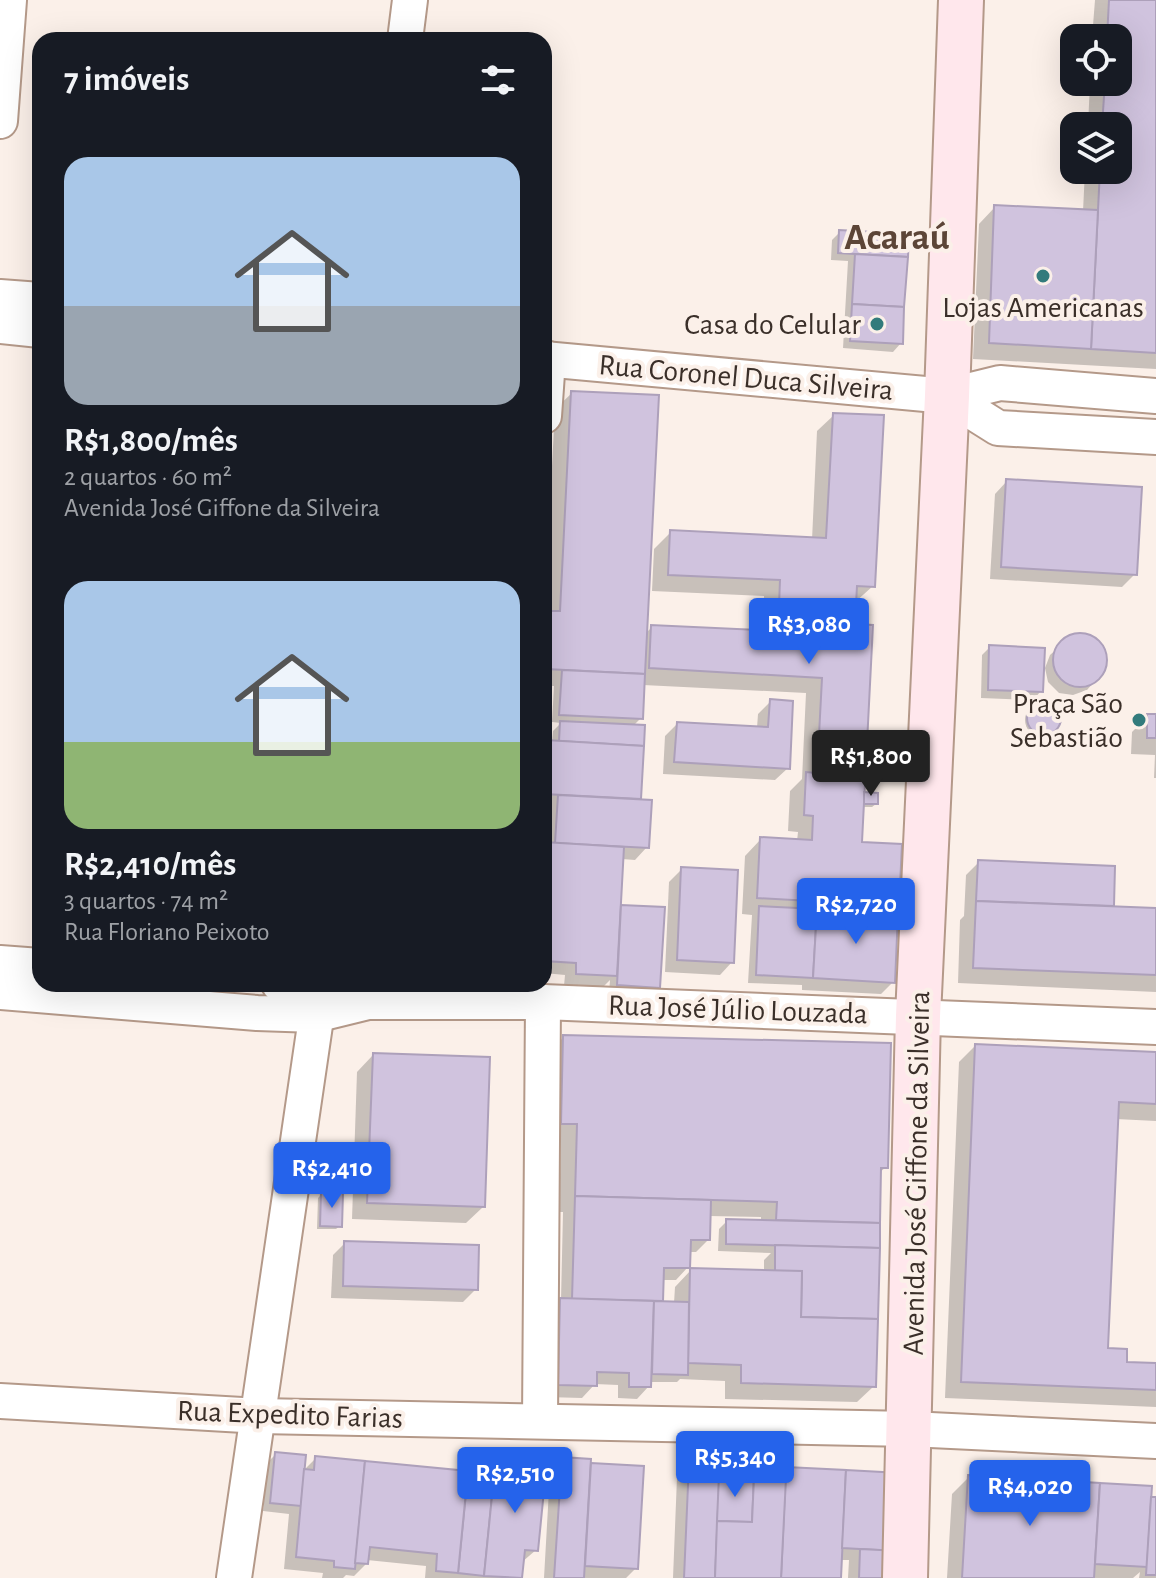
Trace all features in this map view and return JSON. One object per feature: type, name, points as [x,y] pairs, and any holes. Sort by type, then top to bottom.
[{"type":"main road","name":"Avenida José Giffone da Silveira","points":[[905,1578],[918,1016],[947,396],[961,0]]},
{"type":"street","points":[[0,121],[9,0]]},
{"type":"street","points":[[406,32],[410,0]]},
{"type":"street","points":[[0,297],[32,299]]},
{"type":"street","points":[[0,326],[32,329]]},
{"type":"street","name":"Rua Coronel Duca Silveira","points":[[552,360],[947,396],[1000,383],[1156,396]]},
{"type":"street","name":"Rua Coronel Duca Silveira","points":[[947,396],[998,428],[1156,437]]},
{"type":"street","points":[[0,963],[32,965]]},
{"type":"street","name":"Rua José Júlio Louzada","points":[[0,992],[257,1013],[319,996],[368,1002],[502,993],[543,1002],[1156,1027]]},
{"type":"street","points":[[234,1578],[319,996]]},
{"type":"street","points":[[540,1421],[543,1002]]},
{"type":"street","name":"Rua Expedito Farias","points":[[0,1401],[259,1416],[910,1429],[1156,1441]]},
{"type":"building","points":[[1109,0],[1156,0],[1156,353],[1091,349],[1099,184],[1132,184],[1132,112],[1103,112],[1104,96],[1132,96],[1132,24],[1108,24]]},
{"type":"building","name":"Lojas Americanas","points":[[994,205],[1098,210],[1091,349],[989,343]]},
{"type":"building","points":[[839,230],[909,234],[908,257],[838,253]]},
{"type":"building","points":[[855,254],[908,257],[904,307],[852,304]]},
{"type":"building","name":"Casa do Celular","points":[[852,304],[904,307],[903,344],[850,341]]},
{"type":"building","points":[[571,391],[659,395],[645,674],[552,669],[552,611],[560,611]]},
{"type":"building","points":[[833,413],[884,415],[875,587],[857,586],[855,624],[873,625],[862,842],[902,844],[899,906],[757,898],[760,837],[812,840],[813,816],[804,815],[806,772],[817,773],[822,678],[649,668],[651,625],[778,631],[780,580],[668,575],[670,530],[826,538]]},
{"type":"building","points":[[1006,479],[1142,487],[1137,575],[1001,567]]},
{"type":"building","points":[[1080,633],[1099,641],[1107,660],[1099,679],[1080,687],[1061,679],[1053,660],[1061,641]]},
{"type":"building","points":[[989,645],[1045,648],[1043,692],[988,690]]},
{"type":"building","points":[[562,670],[645,674],[643,719],[559,715]]},
{"type":"building","points":[[770,699],[793,701],[790,769],[674,762],[677,722],[768,727]]},
{"type":"building","points":[[1044,701],[1056,706],[1061,718],[1056,730],[1044,735],[1032,730],[1027,718],[1032,706]]},
{"type":"building","points":[[1147,714],[1156,714],[1156,738],[1147,738]]},
{"type":"building","points":[[560,721],[645,725],[644,746],[559,741]]},
{"type":"building","points":[[552,740],[644,746],[641,799],[552,794]]},
{"type":"building","points":[[864,792],[878,793],[878,804],[864,804]]},
{"type":"building","points":[[558,795],[652,800],[649,848],[555,843]]},
{"type":"building","points":[[552,842],[624,847],[617,976],[576,974],[576,963],[552,962]]},
{"type":"building","points":[[978,860],[1115,866],[1114,906],[976,901]]},
{"type":"building","points":[[681,867],[738,870],[734,963],[677,960]]},
{"type":"building","points":[[976,901],[1156,908],[1156,975],[973,968]]},
{"type":"building","points":[[621,905],[665,907],[660,988],[617,985]]},
{"type":"building","points":[[759,906],[817,909],[813,978],[756,975]]},
{"type":"building","points":[[817,909],[898,913],[895,983],[813,978]]},
{"type":"building","points":[[563,1035],[891,1043],[888,1168],[881,1168],[880,1223],[776,1220],[777,1202],[575,1196],[577,1124],[561,1124]]},
{"type":"building","points":[[975,1044],[1156,1052],[1156,1104],[1119,1102],[1108,1348],[1127,1349],[1127,1362],[1156,1363],[1156,1390],[961,1382]]},
{"type":"building","points":[[373,1053],[490,1057],[485,1207],[367,1203]]},
{"type":"building","points":[[321,1192],[343,1193],[342,1227],[320,1226]]},
{"type":"building","points":[[575,1196],[711,1200],[710,1240],[691,1240],[690,1268],[664,1268],[663,1301],[572,1299]]},
{"type":"building","points":[[726,1219],[880,1223],[880,1248],[726,1244]]},
{"type":"building","points":[[344,1241],[479,1245],[478,1290],[343,1286]]},
{"type":"building","points":[[775,1245],[880,1248],[878,1319],[801,1317],[802,1271],[775,1271]]},
{"type":"building","points":[[690,1268],[802,1271],[801,1317],[878,1319],[876,1387],[741,1383],[741,1365],[688,1363]]},
{"type":"building","points":[[560,1298],[654,1301],[651,1387],[629,1387],[629,1373],[597,1372],[597,1386],[558,1385]]},
{"type":"building","points":[[654,1301],[689,1302],[688,1375],[652,1374]]},
{"type":"building","points":[[275,1452],[306,1455],[301,1506],[270,1503]]},
{"type":"building","points":[[470,1453],[496,1456],[484,1576],[458,1573]]},
{"type":"building","points":[[315,1456],[365,1461],[355,1569],[334,1567],[334,1561],[296,1557],[304,1469],[314,1470]]},
{"type":"building","points":[[496,1456],[547,1460],[538,1551],[525,1550],[522,1578],[484,1576]]},
{"type":"building","points":[[562,1457],[591,1459],[584,1578],[554,1578]]},
{"type":"building","points":[[365,1461],[468,1471],[458,1573],[436,1571],[437,1554],[370,1547],[368,1564],[355,1563]]},
{"type":"building","points":[[689,1462],[720,1463],[715,1578],[684,1578]]},
{"type":"building","points":[[591,1463],[644,1466],[638,1569],[585,1566]]},
{"type":"building","points":[[786,1467],[846,1470],[841,1578],[781,1578]]},
{"type":"building","points":[[846,1470],[900,1473],[896,1551],[842,1548]]},
{"type":"building","points":[[719,1475],[754,1477],[752,1522],[717,1521]]},
{"type":"building","points":[[968,1475],[1100,1483],[1094,1578],[962,1578]]},
{"type":"building","points":[[754,1477],[786,1478],[781,1578],[715,1578],[717,1521],[752,1522]]},
{"type":"building","points":[[1100,1483],[1152,1486],[1147,1567],[1095,1564]]},
{"type":"building","points":[[1151,1497],[1156,1497],[1156,1575],[1146,1575]]},
{"type":"building","points":[[860,1549],[900,1551],[898,1578],[859,1578]]},
{"type":"place","name":"Lojas Americanas","points":[[1043,276]]},
{"type":"place","name":"Casa do Celular","points":[[877,324]]},
{"type":"place","name":"Praça São Sebastião","points":[[1139,720]]},
{"type":"district","name":"Acaraú","points":[[897,236]]}]
